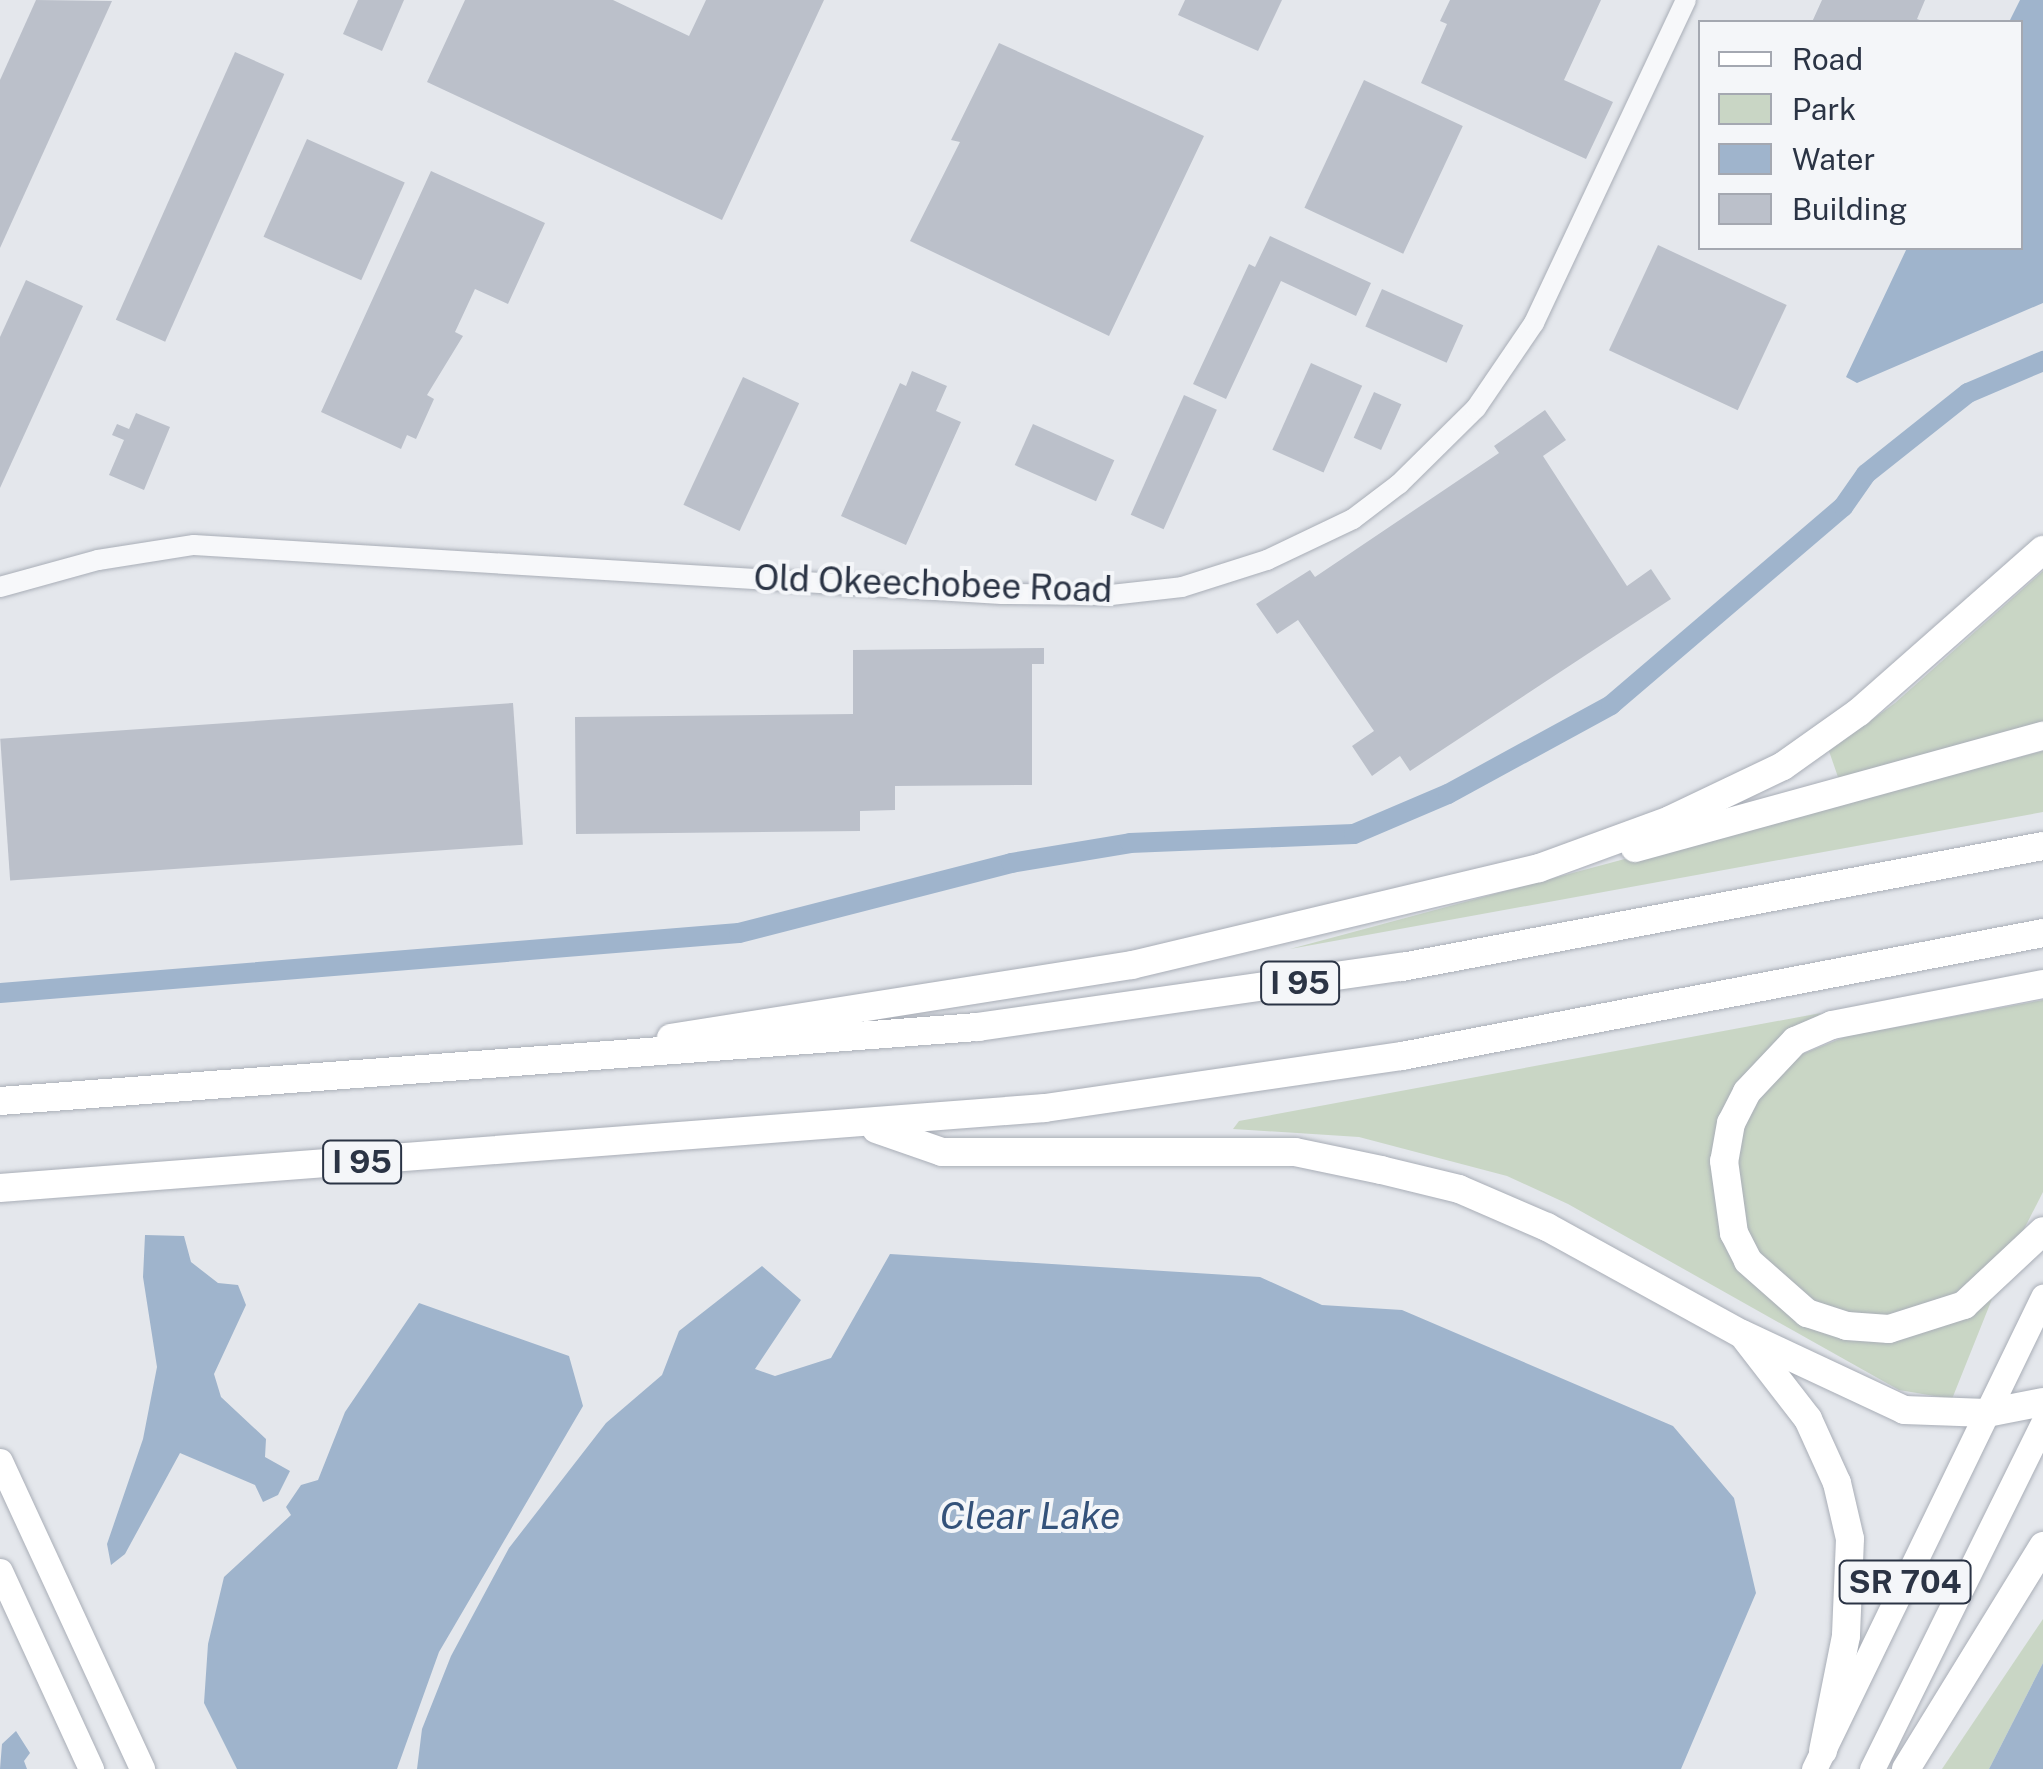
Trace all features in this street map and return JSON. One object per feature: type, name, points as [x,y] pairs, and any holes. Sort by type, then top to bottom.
[{"type":"highway","points":[[1538,868],[1670,820],[1783,766],[1859,712],[2043,550]]},
{"type":"highway","points":[[550,1062],[793,1014],[1132,964],[1538,868],[1674,840],[2043,736]]},
{"type":"highway","name":"I 95","points":[[0,1100],[550,1062],[978,1027],[1262,990],[2043,846]]},
{"type":"highway","name":"I 95","points":[[0,1188],[865,1125],[1117,1099],[1368,1061],[2043,933]]},
{"type":"highway","points":[[2043,984],[1832,1025],[1795,1042],[1748,1092],[1731,1124],[1724,1161],[1731,1220],[1748,1261],[1807,1313],[1847,1326],[1890,1330],[1964,1305],[2043,1231]]},
{"type":"highway","points":[[865,1125],[942,1152],[1296,1152],[1381,1170],[1459,1190],[1547,1227],[1742,1334],[1904,1410],[1987,1414],[2043,1402]]},
{"type":"highway","points":[[1742,1334],[1808,1420],[1837,1483],[1850,1538],[1846,1636],[1818,1760]]},
{"type":"highway","points":[[1906,1769],[2043,1546]]},
{"type":"main road","name":"SR 704","points":[[1818,1760],[2043,1297]]},
{"type":"main road","name":"SR 704","points":[[1872,1769],[2043,1423]]},
{"type":"main road","points":[[0,1461],[142,1769]]},
{"type":"main road","points":[[0,1571],[91,1769]]},
{"type":"street","name":"Old Okeechobee Road","points":[[0,588],[98,560],[194,545],[1002,594],[1111,595],[1182,586],[1266,560],[1353,519],[1400,484],[1476,408],[1534,323],[1686,0]]},
{"type":"green space","points":[[2043,571],[2043,724],[1839,780],[1829,751],[1895,703]]},
{"type":"green space","points":[[2043,751],[2043,812],[1290,949],[1662,849]]},
{"type":"green space","points":[[2043,1000],[2043,1192],[2022,1233],[1980,1284],[1924,1312],[1856,1318],[1814,1304],[1760,1260],[1738,1212],[1738,1140],[1755,1099],[1800,1055],[1847,1036]]},
{"type":"green space","points":[[1821,1013],[1733,1099],[1746,1271],[1899,1339],[1952,1322],[1992,1299],[1952,1399],[1899,1390],[1568,1204],[1507,1176],[1359,1137],[1233,1129],[1239,1121]]},
{"type":"green space","points":[[2043,1619],[2043,1663],[1989,1769],[1942,1769]]},
{"type":"water","points":[[2020,0],[2043,0],[2043,303],[1857,383],[1846,377],[1906,250],[2023,250],[2023,20],[2010,20]]},
{"type":"water","points":[[145,1235],[184,1236],[191,1262],[218,1283],[238,1285],[246,1305],[214,1374],[221,1397],[266,1439],[265,1457],[290,1471],[278,1495],[263,1502],[255,1485],[180,1453],[125,1554],[111,1565],[107,1544],[143,1439],[157,1367],[143,1277]]},
{"type":"water","name":"Clear Lake","points":[[890,1254],[1260,1277],[1322,1305],[1402,1310],[1673,1426],[1734,1498],[1756,1593],[1681,1769],[417,1769],[422,1729],[451,1656],[509,1548],[606,1423],[662,1375],[679,1331],[762,1266],[801,1300],[755,1369],[775,1376],[831,1358]]},
{"type":"water","points":[[419,1303],[569,1356],[583,1406],[439,1652],[397,1769],[237,1769],[204,1703],[208,1644],[224,1577],[291,1515],[286,1507],[301,1485],[318,1480],[345,1412]]},
{"type":"water","points":[[2043,1663],[2043,1769],[1989,1769]]},
{"type":"water","points":[[16,1731],[30,1753],[24,1761],[27,1769],[0,1769],[2,1744]]},
{"type":"building","points":[[36,0],[112,1],[0,248],[0,80]]},
{"type":"building","points":[[358,0],[404,0],[382,51],[343,34]]},
{"type":"building","points":[[465,0],[613,0],[689,36],[706,0],[824,0],[722,220],[427,82]]},
{"type":"building","points":[[1185,0],[1282,0],[1258,51],[1178,15]]},
{"type":"building","points":[[1450,0],[1601,0],[1564,80],[1613,102],[1586,159],[1421,83],[1447,24],[1440,21]]},
{"type":"building","points":[[1822,0],[1925,0],[1920,20],[1813,20]]},
{"type":"building","points":[[999,43],[1204,136],[1109,336],[910,241],[960,142],[951,140]]},
{"type":"building","points":[[235,52],[284,74],[165,342],[116,320]]},
{"type":"building","points":[[1364,80],[1463,126],[1403,254],[1304,208]]},
{"type":"building","points":[[307,139],[405,183],[361,280],[263,237]]},
{"type":"building","points":[[431,171],[545,223],[508,304],[475,289],[455,332],[463,336],[427,395],[434,399],[416,439],[407,435],[401,449],[321,412]]},
{"type":"building","points":[[1270,236],[1371,283],[1356,316],[1281,281],[1226,399],[1193,384],[1249,264],[1255,267]]},
{"type":"building","points":[[1658,245],[1787,305],[1738,410],[1609,350]]},
{"type":"building","points":[[26,280],[83,306],[0,488],[0,337]]},
{"type":"building","points":[[1382,289],[1463,325],[1447,363],[1365,326]]},
{"type":"building","points":[[1311,363],[1362,386],[1324,473],[1272,450]]},
{"type":"building","points":[[912,371],[947,386],[936,411],[961,422],[906,545],[841,516],[900,383],[906,386]]},
{"type":"building","points":[[743,377],[799,403],[740,531],[683,505]]},
{"type":"building","points":[[1374,392],[1401,404],[1381,450],[1354,438]]},
{"type":"building","points":[[1184,395],[1217,410],[1164,529],[1131,515]]},
{"type":"building","points":[[1545,410],[1566,440],[1543,456],[1627,586],[1651,569],[1671,599],[1410,771],[1400,756],[1372,776],[1352,746],[1374,731],[1298,620],[1277,634],[1256,604],[1310,570],[1315,577],[1499,453],[1494,446]]},
{"type":"building","points":[[136,413],[170,427],[144,490],[109,475],[124,440],[112,435],[117,424],[129,429]]},
{"type":"building","points":[[1033,424],[1114,460],[1096,501],[1015,465]]},
{"type":"building","points":[[1044,648],[1044,664],[1032,664],[1032,785],[895,786],[895,810],[860,811],[860,831],[576,834],[575,717],[853,714],[853,650]]},
{"type":"building","points":[[513,703],[523,845],[10,881],[0,739]]},
{"type":"waterway","points":[[0,993],[739,933],[1011,863],[1130,843],[1354,834],[1448,794],[1611,705],[1843,507],[1866,474],[1968,393],[2043,361]]}]
